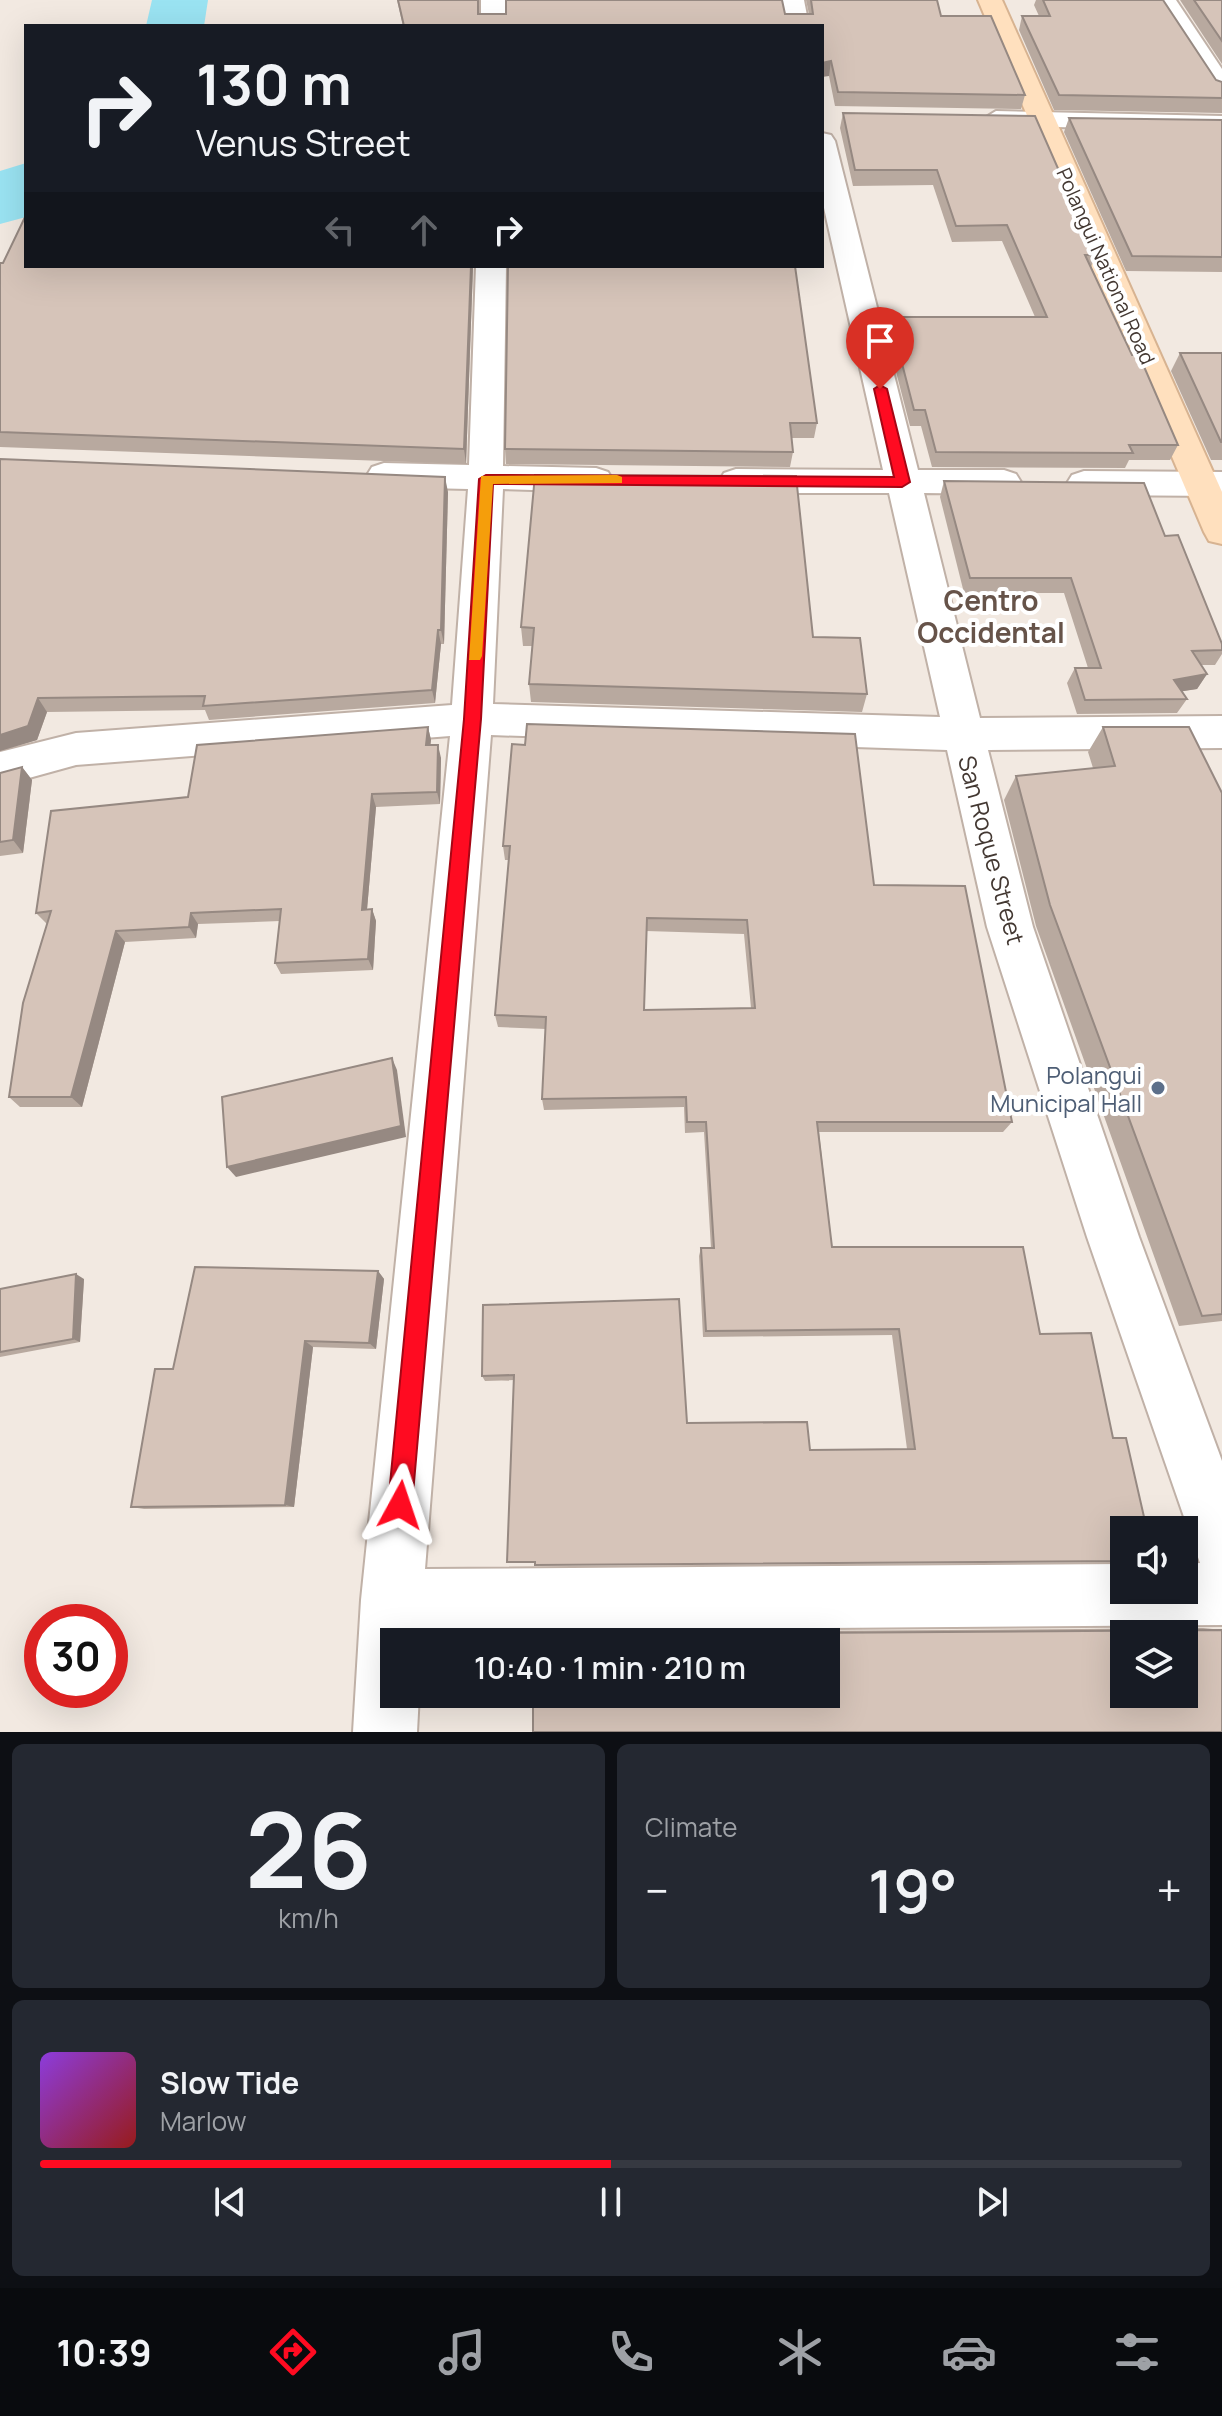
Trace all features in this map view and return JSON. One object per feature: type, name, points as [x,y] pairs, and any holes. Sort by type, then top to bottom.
[{"type":"main road","name":"Polangui National Road","points":[[990,0],[1211,484],[1222,532]]},
{"type":"street","points":[[493,0],[493,24]]},
{"type":"street","points":[[792,0],[797,24]]},
{"type":"street","points":[[1164,0],[1222,88]]},
{"type":"street","points":[[963,118],[1222,124]]},
{"type":"street","name":"San Roque Street","points":[[827,125],[902,482],[1010,927],[1113,1237],[1222,1543]]},
{"type":"street","points":[[385,1732],[392,1600],[472,719],[486,479],[491,268]]},
{"type":"street","points":[[345,474],[625,480]]},
{"type":"street","points":[[702,481],[1211,484]]},
{"type":"street","points":[[0,769],[76,749],[472,719],[962,734],[1222,732]]},
{"type":"street","points":[[392,1600],[1222,1594]]},
{"type":"building","points":[[398,0],[478,0],[478,14],[506,14],[506,0],[782,0],[785,14],[813,14],[811,0],[937,0],[941,16],[991,16],[1025,95],[838,92],[831,61],[824,63],[824,24],[404,24]]},
{"type":"building","points":[[1043,0],[1163,0],[1216,80],[1222,82],[1222,98],[1059,95],[1022,16],[1050,16]]},
{"type":"building","points":[[1194,0],[1222,0],[1222,41]]},
{"type":"building","points":[[843,113],[1035,116],[1096,255],[1085,255],[1132,355],[1139,355],[1178,445],[1129,445],[1133,453],[936,452],[925,410],[914,410],[890,317],[1047,317],[1007,225],[956,226],[937,170],[855,170]]},
{"type":"building","points":[[1069,118],[1222,120],[1222,257],[1132,256]]},
{"type":"building","points":[[24,219],[24,268],[471,268],[464,449],[0,432],[0,263],[3,263]]},
{"type":"building","points":[[508,268],[795,268],[817,423],[790,423],[793,452],[505,449]]},
{"type":"building","points":[[1180,353],[1222,353],[1222,442],[1221,442]]},
{"type":"building","points":[[0,459],[445,477],[441,630],[438,630],[432,690],[203,706],[205,696],[38,698],[28,726],[0,735]]},
{"type":"building","points":[[535,475],[796,476],[813,637],[860,638],[867,694],[529,684],[534,628],[521,627]]},
{"type":"building","points":[[944,481],[1144,483],[1165,536],[1178,535],[1222,644],[1222,650],[1192,651],[1207,674],[1174,680],[1187,699],[1085,700],[1075,668],[1101,668],[1071,578],[970,578]]},
{"type":"building","points":[[527,724],[855,734],[874,885],[965,886],[1012,1122],[817,1122],[832,1247],[1023,1247],[1040,1334],[1091,1333],[1113,1438],[1126,1438],[1144,1516],[1110,1516],[1110,1561],[535,1565],[535,1562],[507,1562],[514,1375],[482,1376],[483,1305],[679,1299],[687,1423],[807,1422],[810,1450],[915,1449],[899,1329],[706,1331],[701,1248],[714,1248],[706,1122],[687,1122],[686,1097],[542,1099],[546,1017],[495,1015],[510,846],[503,846],[512,744],[525,745]],"holes":[[[647,918],[747,920],[755,1008],[644,1010]]]},
{"type":"building","points":[[428,727],[426,745],[438,745],[437,792],[372,794],[362,910],[372,909],[368,959],[275,963],[281,909],[191,913],[189,927],[116,931],[71,1097],[9,1097],[23,1003],[51,911],[36,913],[51,811],[188,797],[197,745]]},
{"type":"building","name":"Polangui Municipal Hall","points":[[1103,727],[1189,727],[1222,793],[1222,1314],[1202,1316],[1050,905],[1016,776],[1115,766]]},
{"type":"building","points":[[22,767],[13,840],[0,842],[0,773]]},
{"type":"building","points":[[392,1058],[401,1126],[227,1167],[222,1097]]},
{"type":"building","points":[[195,1267],[378,1271],[369,1343],[305,1341],[285,1505],[131,1507],[155,1369],[173,1369]]},
{"type":"building","points":[[76,1274],[73,1339],[0,1352],[0,1289]]},
{"type":"building","points":[[1198,1630],[1222,1630],[1222,1732],[533,1732],[533,1708],[840,1708],[840,1633],[1110,1631],[1110,1708],[1198,1708]]},
{"type":"waterway","points":[[175,24],[180,0]]},
{"type":"waterway","points":[[0,204],[24,185]]},
{"type":"slow traffic","points":[[474,656],[486,479],[617,480]]},
{"type":"place","name":"Polangui Municipal Hall","points":[[1158,1088]]},
{"type":"district","name":"Centro Occidental","points":[[991,616]]},
{"type":"route","points":[[400,1505],[472,719],[486,479],[902,482],[880,389]]}]
